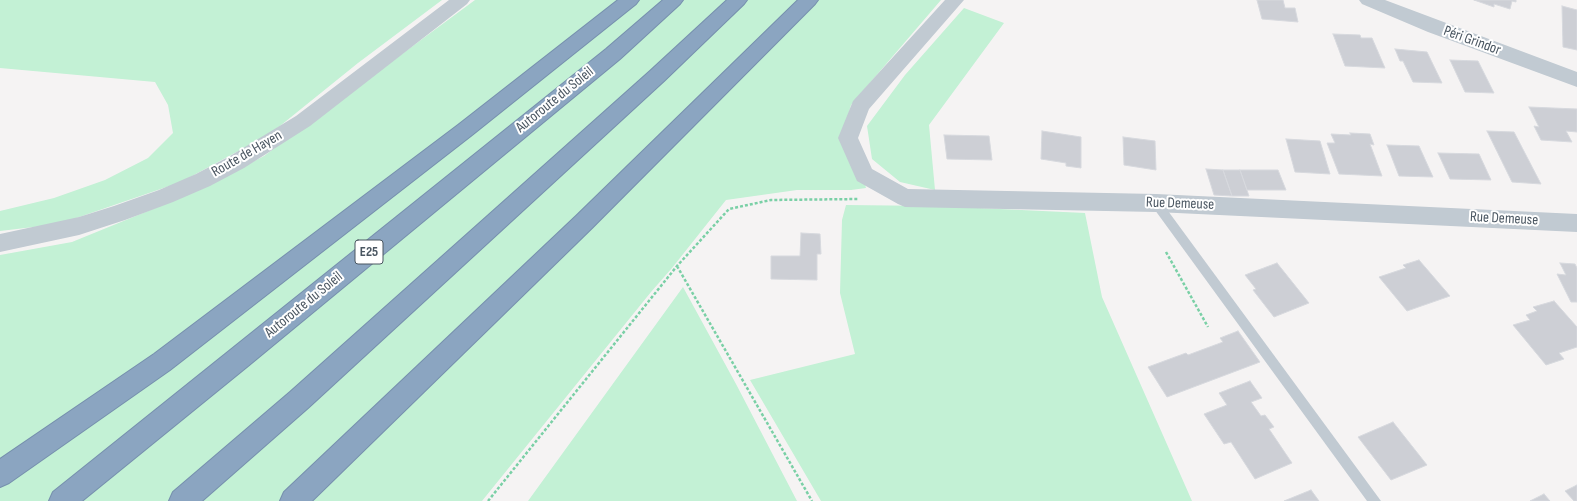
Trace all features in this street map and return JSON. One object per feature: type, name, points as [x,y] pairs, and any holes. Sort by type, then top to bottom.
[{"type":"highway","points":[[0,474],[162,362],[465,130],[630,0]]},
{"type":"highway","name":"Autoroute du Soleil","points":[[62,501],[594,69],[674,0]]},
{"type":"highway","points":[[182,501],[316,384],[657,76],[738,0]]},
{"type":"highway","points":[[293,501],[584,222],[809,0]]},
{"type":"street","name":"Route de Hayen","points":[[0,243],[79,226],[166,196],[203,180],[237,162],[303,121],[461,0]]},
{"type":"street","name":"Rue Demeuse","points":[[955,0],[860,106],[848,138],[864,175],[905,198],[1156,203],[1577,223]]},
{"type":"street","name":"Péri Grindor","points":[[1368,0],[1435,27],[1577,80]]},
{"type":"lane","points":[[1156,203],[1375,501]]},
{"type":"path","points":[[488,501],[677,266],[729,209],[771,200],[866,199]]},
{"type":"path","points":[[1163,247],[1208,326]]},
{"type":"path","points":[[677,266],[812,501]]},
{"type":"green space","points":[[0,0],[442,0],[358,63],[270,134],[181,182],[59,224],[0,231],[0,211],[54,198],[105,180],[148,158],[173,133],[168,105],[155,82],[0,68]]},
{"type":"green space","points":[[475,0],[941,0],[851,105],[842,136],[866,188],[851,190],[797,190],[726,200],[482,501],[0,501],[0,255],[72,242],[197,191],[264,156]]},
{"type":"green space","points":[[964,8],[1004,23],[929,125],[935,190],[900,182],[872,159],[867,126],[905,75]]},
{"type":"green space","points":[[846,205],[936,206],[1085,213],[1102,297],[1192,501],[821,501],[750,380],[855,354],[840,293],[842,220]]},
{"type":"green space","points":[[683,287],[797,501],[528,501]]},
{"type":"building","points":[[1257,0],[1283,0],[1285,8],[1295,8],[1298,22],[1262,19]]},
{"type":"building","points":[[1474,0],[1516,0],[1516,2],[1512,1],[1510,9],[1494,4],[1494,7]]},
{"type":"building","points":[[1562,6],[1577,10],[1577,50],[1563,47]]},
{"type":"building","points":[[1333,34],[1360,35],[1361,38],[1372,38],[1385,68],[1345,66]]},
{"type":"building","points":[[1395,49],[1427,52],[1442,83],[1413,82],[1403,61],[1400,61]]},
{"type":"building","points":[[1450,60],[1478,61],[1494,93],[1465,92]]},
{"type":"building","points":[[1529,107],[1577,109],[1577,132],[1566,131],[1572,142],[1541,140],[1534,126],[1539,127]]},
{"type":"building","points":[[1042,131],[1081,137],[1081,168],[1066,166],[1066,163],[1041,159]]},
{"type":"building","points":[[1487,131],[1514,132],[1541,184],[1512,182]]},
{"type":"building","points":[[1350,133],[1370,134],[1374,145],[1370,144],[1382,176],[1339,174],[1327,143],[1335,143],[1331,134],[1351,135]]},
{"type":"building","points":[[944,135],[989,136],[992,160],[947,159]]},
{"type":"building","points":[[1123,137],[1155,141],[1156,170],[1124,165]]},
{"type":"building","points":[[1286,139],[1320,141],[1330,174],[1295,172]]},
{"type":"building","points":[[1387,145],[1419,146],[1433,177],[1399,176]]},
{"type":"building","points":[[1438,153],[1479,154],[1491,180],[1450,179]]},
{"type":"building","points":[[1206,169],[1223,170],[1232,196],[1214,195]]},
{"type":"building","points":[[1223,170],[1240,170],[1249,196],[1232,196]]},
{"type":"building","points":[[1240,170],[1278,170],[1286,190],[1247,190]]},
{"type":"building","points":[[801,233],[820,234],[821,254],[817,254],[817,280],[771,279],[771,256],[800,256]]},
{"type":"building","points":[[1419,260],[1450,296],[1407,311],[1379,277],[1406,268],[1403,265]]},
{"type":"building","points":[[1277,263],[1309,303],[1274,317],[1253,290],[1256,289],[1245,275]]},
{"type":"building","points":[[1560,263],[1575,264],[1577,268],[1577,302],[1571,302],[1557,274],[1566,275]]},
{"type":"building","points":[[1554,301],[1577,327],[1577,347],[1559,353],[1564,359],[1546,365],[1513,325],[1530,320],[1526,315],[1537,311],[1533,307]]},
{"type":"building","points":[[1238,331],[1260,362],[1167,397],[1148,367],[1186,353],[1188,355],[1223,342],[1220,338]]},
{"type":"building","points":[[1250,381],[1262,398],[1251,402],[1261,416],[1265,415],[1274,427],[1269,429],[1292,463],[1255,479],[1231,442],[1224,444],[1204,414],[1227,405],[1219,393]]},
{"type":"building","points":[[1393,422],[1427,465],[1391,480],[1358,437]]},
{"type":"building","points":[[1577,485],[1577,501],[1574,501],[1565,491]]},
{"type":"building","points":[[1311,490],[1319,501],[1284,501]]},
{"type":"building","points":[[1544,494],[1550,501],[1530,501]]}]
